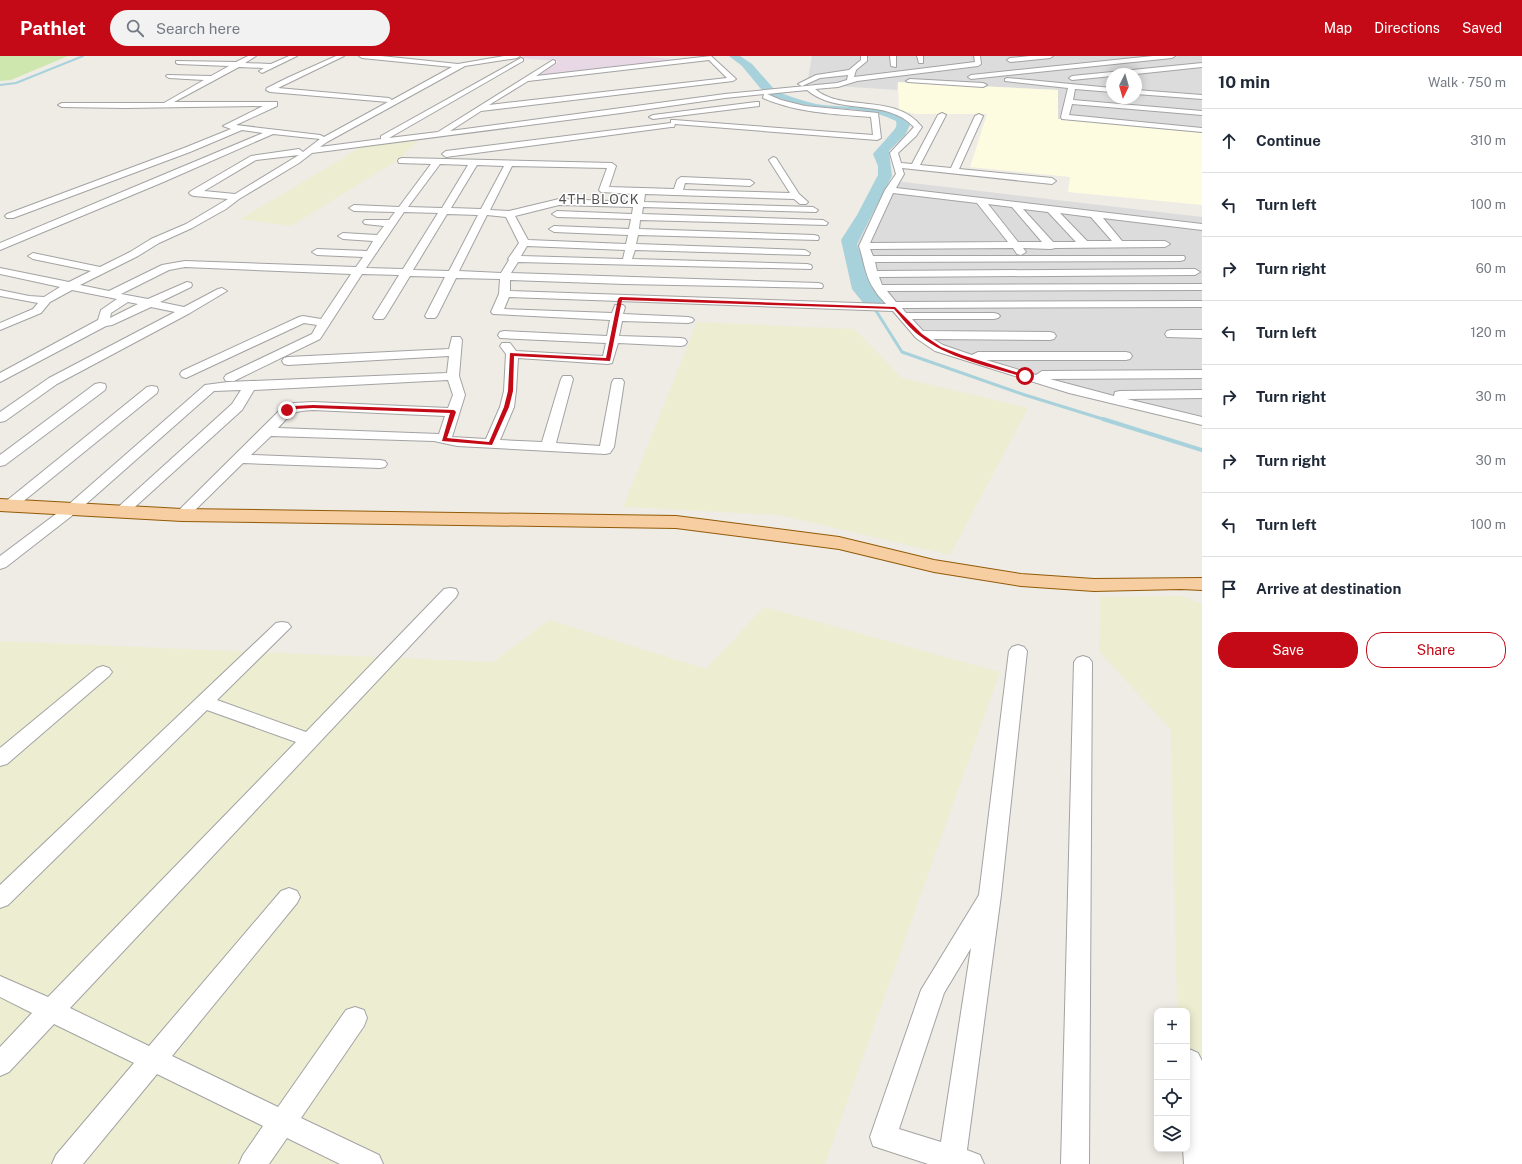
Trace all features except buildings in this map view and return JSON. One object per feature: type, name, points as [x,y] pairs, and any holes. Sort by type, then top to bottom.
[{"type":"main road","points":[[7,508],[73,508],[182,515],[676,522],[839,543],[934,566],[1021,580],[1094,585],[1202,584]]},
{"type":"street","points":[[198,56],[250,57],[284,60]]},
{"type":"street","points":[[257,74],[294,56]]},
{"type":"street","points":[[341,56],[289,79],[270,90],[389,100]]},
{"type":"street","points":[[362,56],[460,64],[516,58]]},
{"type":"street","points":[[438,56],[460,64]]},
{"type":"street","points":[[850,80],[852,71],[864,61],[864,56]]},
{"type":"street","points":[[893,56],[894,66]]},
{"type":"street","points":[[1009,58],[1050,56]]},
{"type":"street","points":[[1106,75],[1032,82],[968,77],[1172,56]]},
{"type":"street","points":[[165,104],[250,57]]},
{"type":"street","points":[[377,143],[516,58]]},
{"type":"street","points":[[529,79],[711,58],[720,70]]},
{"type":"street","points":[[310,151],[665,105],[726,92],[737,95],[838,85],[850,80],[978,64],[977,58],[956,59]]},
{"type":"street","points":[[1009,58],[1018,71]]},
{"type":"street","points":[[436,135],[529,79],[553,62],[540,61]]},
{"type":"street","points":[[178,62],[271,66]]},
{"type":"street","points":[[1142,71],[1200,63]]},
{"type":"street","points":[[236,197],[240,191],[300,152],[320,137],[460,64]]},
{"type":"street","points":[[0,327],[6,320],[37,310],[46,300],[70,286],[189,226],[223,207],[236,197],[248,192],[310,151],[324,140],[460,64]]},
{"type":"street","points":[[478,109],[733,79],[720,70],[711,67]]},
{"type":"street","points":[[792,89],[818,76],[869,68]]},
{"type":"street","points":[[184,69],[224,72]]},
{"type":"street","points":[[919,72],[949,75]]},
{"type":"street","points":[[170,76],[212,78]]},
{"type":"street","points":[[556,76],[569,83]]},
{"type":"street","points":[[529,79],[565,98]]},
{"type":"street","points":[[903,81],[987,85]]},
{"type":"street","points":[[1032,82],[1070,96],[1202,122]]},
{"type":"street","points":[[184,85],[198,86]]},
{"type":"street","points":[[690,100],[692,86]]},
{"type":"street","points":[[1003,86],[1202,113]]},
{"type":"street","points":[[579,88],[622,111]]},
{"type":"street","points":[[809,88],[822,98],[886,109],[903,115],[914,120],[918,127],[914,134],[894,153],[900,174],[890,190],[864,246],[869,259],[872,274],[878,288],[896,310],[920,335],[940,348],[1025,376],[1094,395],[1202,421]]},
{"type":"street","points":[[665,105],[669,89]]},
{"type":"street","points":[[1070,96],[1106,91]]},
{"type":"street","points":[[707,126],[726,92]]},
{"type":"street","points":[[1142,92],[1202,97]]},
{"type":"street","points":[[292,93],[274,104],[227,126],[320,137]]},
{"type":"street","points":[[655,117],[660,120],[746,129],[788,128],[836,124],[875,115],[877,138],[836,124],[794,109],[766,96]]},
{"type":"street","points":[[1070,96],[1106,97]]},
{"type":"street","points":[[1070,96],[1065,117],[1202,130]]},
{"type":"street","points":[[1142,100],[1202,105]]},
{"type":"street","points":[[641,117],[655,117],[716,110],[751,110],[777,101]]},
{"type":"street","points":[[62,105],[125,106],[165,104],[274,104]]},
{"type":"street","points":[[746,129],[751,110]]},
{"type":"street","points":[[915,167],[942,115]]},
{"type":"street","points":[[954,171],[979,116]]},
{"type":"street","points":[[459,121],[482,118]]},
{"type":"street","points":[[402,161],[686,123]]},
{"type":"street","points":[[10,216],[240,128]]},
{"type":"street","points":[[0,247],[158,182],[271,132]]},
{"type":"street","points":[[402,161],[425,137]]},
{"type":"street","points":[[468,151],[521,153]]},
{"type":"street","points":[[236,197],[194,193],[254,158],[300,152]]},
{"type":"street","points":[[773,160],[784,184],[823,218],[823,223],[805,253],[807,267],[818,286],[835,306]]},
{"type":"street","points":[[402,161],[612,166],[604,190],[796,196]]},
{"type":"street","points":[[230,378],[316,336],[390,223],[437,162]]},
{"type":"street","points":[[380,317],[406,272],[474,163]]},
{"type":"street","points":[[431,316],[509,164]]},
{"type":"street","points":[[897,165],[1052,181]]},
{"type":"street","points":[[122,174],[158,182]]},
{"type":"street","points":[[678,192],[681,180],[758,183]]},
{"type":"street","points":[[890,190],[1202,227]]},
{"type":"street","points":[[512,354],[608,360],[642,191]]},
{"type":"street","points":[[980,201],[1048,288],[1073,315],[1202,313]]},
{"type":"street","points":[[354,208],[509,214],[558,202],[813,210]]},
{"type":"street","points":[[1015,205],[1051,246]]},
{"type":"street","points":[[1052,210],[1085,245]]},
{"type":"street","points":[[509,214],[524,243]]},
{"type":"street","points":[[557,214],[823,223]]},
{"type":"street","points":[[1095,215],[1120,245]]},
{"type":"street","points":[[1143,220],[1165,244],[1199,275]]},
{"type":"street","points":[[368,222],[390,223]]},
{"type":"street","points":[[1189,226],[1202,236]]},
{"type":"street","points":[[554,229],[814,238]]},
{"type":"street","points":[[343,236],[380,238]]},
{"type":"street","points":[[524,243],[630,248],[805,253]]},
{"type":"street","points":[[524,243],[505,275],[505,294],[497,312],[688,320]]},
{"type":"street","points":[[864,246],[1051,246],[1165,244]]},
{"type":"street","points":[[317,252],[369,254]]},
{"type":"street","points":[[33,256],[101,270]]},
{"type":"street","points":[[869,259],[1180,258]]},
{"type":"street","points":[[513,260],[807,267]]},
{"type":"street","points":[[112,294],[166,267],[185,264],[505,275],[624,281],[818,286]]},
{"type":"street","points":[[0,271],[202,314]]},
{"type":"street","points":[[872,274],[1199,275]]},
{"type":"street","points":[[0,378],[106,321],[108,323],[187,285]]},
{"type":"street","points":[[878,288],[1202,287]]},
{"type":"street","points":[[0,418],[53,382],[222,291]]},
{"type":"street","points":[[0,293],[29,299],[46,300]]},
{"type":"street","points":[[505,294],[835,306],[994,316]]},
{"type":"street","points":[[106,321],[104,320],[105,312],[127,298]]},
{"type":"street","points":[[896,310],[1062,303],[1202,304]]},
{"type":"street","points":[[186,374],[303,319],[324,324]]},
{"type":"street","points":[[1171,334],[1202,334]]},
{"type":"street","points":[[920,335],[1050,336]]},
{"type":"street","points":[[491,444],[507,407],[510,391],[512,354],[502,337],[681,342]]},
{"type":"street","points":[[288,362],[456,346],[453,376],[459,395],[444,439]]},
{"type":"street","points":[[961,356],[1126,356]]},
{"type":"street","points":[[1025,376],[1202,374]]},
{"type":"street","points":[[0,564],[73,508],[192,402],[210,388],[453,376]]},
{"type":"street","points":[[548,447],[567,379]]},
{"type":"street","points":[[267,432],[434,437],[491,444],[598,450],[607,449],[618,382]]},
{"type":"street","points":[[121,512],[237,407],[246,394],[249,386]]},
{"type":"street","points":[[0,462],[100,387]]},
{"type":"street","points":[[7,508],[152,390]]},
{"type":"street","points":[[1094,395],[1202,394]]},
{"type":"street","points":[[182,515],[267,432],[287,410],[294,407],[313,406],[454,412]]},
{"type":"street","points":[[1179,415],[1202,415]]},
{"type":"street","points":[[240,459],[380,464]]},
{"type":"street","points":[[0,1064],[450,593]]},
{"type":"street","points":[[0,899],[282,627]]},
{"type":"street","points":[[990,895],[933,990],[883,1137],[961,1161],[1018,651]]},
{"type":"street","points":[[1075,1164],[1083,662]]},
{"type":"street","points":[[0,759],[103,672]]},
{"type":"street","points":[[204,702],[309,740]]},
{"type":"street","points":[[66,1164],[289,896]]},
{"type":"street","points":[[0,986],[369,1164]]},
{"type":"street","points":[[253,1164],[355,1018]]},
{"type":"street","points":[[1190,1072],[1198,1164]]},
{"type":"shaded area","points":[[525,56],[639,56],[681,60],[536,77],[559,61],[518,58]]},
{"type":"shaded area","points":[[812,56],[1202,56],[1202,133],[1058,119],[1058,90],[898,82],[897,90],[807,84]]},
{"type":"shaded area","points":[[898,82],[1058,90],[1058,119],[1202,133],[1202,205],[1068,192],[1070,177],[970,167],[987,114],[916,114],[899,110]]},
{"type":"shaded area","points":[[421,138],[398,160],[291,226],[240,219],[360,147]]},
{"type":"shaded area","points":[[895,181],[1202,217],[1202,417],[1063,383],[916,337],[885,305],[874,290],[857,244]]},
{"type":"shaded area","points":[[697,322],[854,329],[902,378],[1028,408],[950,555],[779,515],[623,507]]},
{"type":"shaded area","points":[[1182,596],[1202,604],[1202,1056],[1190,1053],[1190,1008],[1177,1008],[1171,730],[1099,651],[1100,597]]},
{"type":"shaded area","points":[[764,607],[1000,672],[825,1164],[0,1164],[0,641],[493,662],[549,620],[706,669]]},
{"type":"green space","points":[[0,56],[68,56],[11,80],[0,81]]},
{"type":"water","points":[[729,56],[740,56],[752,64],[774,89],[763,91],[742,66]]},
{"type":"water","points":[[778,92],[816,104],[879,109],[902,116],[911,123],[905,135],[889,151],[892,176],[857,244],[874,290],[885,305],[864,304],[852,289],[841,240],[857,215],[878,175],[878,166],[873,154],[895,129],[896,121],[866,111],[800,104],[769,94]]},
{"type":"waterway","points":[[0,85],[16,83],[83,56]]},
{"type":"waterway","points":[[873,306],[902,352],[1025,395],[1106,420]]},
{"type":"waterway","points":[[1103,419],[1202,450]]},
{"type":"district","name":"4TH BLOCK","points":[[599,199]]},
{"type":"route","points":[[287,410],[294,407],[313,406],[454,412],[444,439],[457,442],[491,444],[507,407],[510,391],[512,354],[608,360],[620,299],[895,308],[920,335],[940,348],[1025,376]]}]
